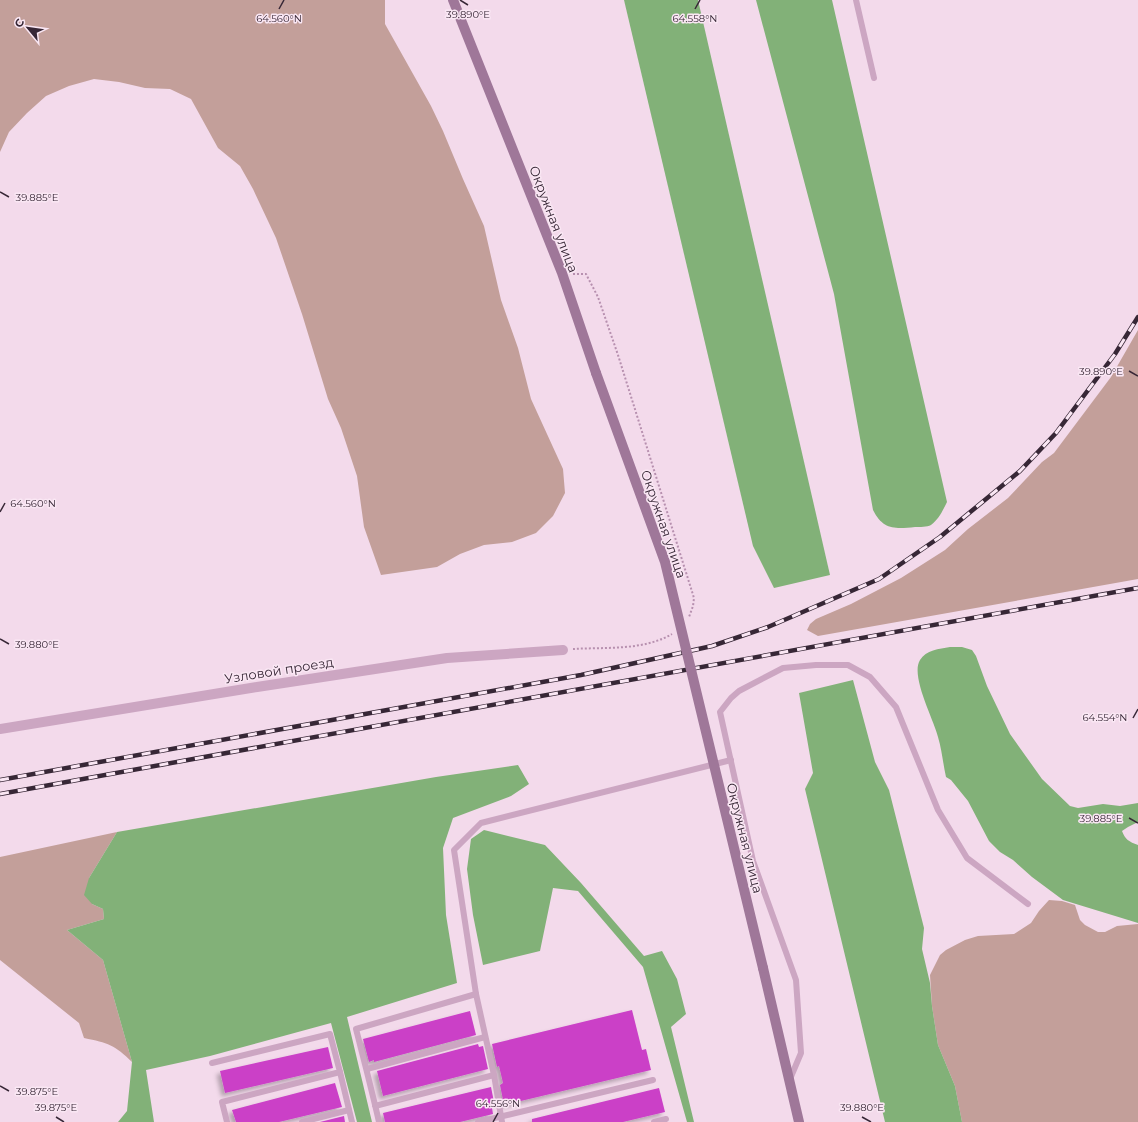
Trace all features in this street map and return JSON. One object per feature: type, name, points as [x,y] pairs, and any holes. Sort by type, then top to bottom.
[{"type":"main road","name":"Окружная улица","points":[[453,0],[562,273],[596,373],[665,562],[799,1122]]},
{"type":"street","name":"Узловой проезд","points":[[0,729],[249,688],[447,658],[563,650]]},
{"type":"lane","points":[[856,0],[874,78]]},
{"type":"lane","points":[[789,1080],[801,1053],[796,980],[753,861],[720,712],[731,698],[740,691],[783,668],[816,665],[848,665],[870,677],[896,707],[938,810],[967,858],[1028,904]]},
{"type":"lane","points":[[501,1119],[494,1075],[476,994],[454,850],[481,823],[731,760]]},
{"type":"lane","points":[[379,1122],[356,1029],[476,994]]},
{"type":"lane","points":[[212,1063],[330,1034],[352,1122]]},
{"type":"lane","points":[[367,1069],[485,1037]]},
{"type":"lane","points":[[227,1122],[222,1102],[340,1072]]},
{"type":"lane","points":[[375,1106],[494,1075]]},
{"type":"lane","points":[[478,1122],[501,1119],[653,1080]]},
{"type":"lane","points":[[302,1122],[349,1110]]},
{"type":"lane","points":[[654,1122],[666,1119]]},
{"type":"shaded area","points":[[0,0],[385,0],[385,24],[431,106],[484,226],[501,300],[518,348],[531,399],[563,469],[565,493],[553,516],[536,533],[512,542],[484,545],[460,554],[437,567],[381,575],[364,527],[357,476],[341,428],[328,399],[302,314],[276,238],[253,189],[240,166],[218,148],[191,99],[170,89],[145,88],[119,82],[94,79],[69,86],[46,96],[9,132],[0,152]]},
{"type":"shaded area","points":[[624,0],[698,0],[830,575],[774,588],[753,546]]},
{"type":"shaded area","points":[[756,0],[832,0],[947,502],[939,517],[929,526],[901,528],[890,527],[885,525],[877,517],[873,510],[834,294]]},
{"type":"shaded area","points":[[1138,330],[1138,579],[818,636],[807,630],[810,624],[816,619],[851,604],[901,578],[945,550],[968,529],[1008,498],[1042,462],[1054,453],[1111,377]]},
{"type":"shaded area","points":[[950,647],[962,647],[972,650],[1010,734],[1042,779],[1070,806],[1078,808],[1103,804],[1120,806],[1138,803],[1138,822],[1122,831],[1128,840],[1138,845],[1138,923],[1063,900],[1032,877],[1013,860],[1000,852],[989,841],[968,801],[951,780],[946,777],[936,729],[920,687],[918,667],[920,660],[933,650]]},
{"type":"shaded area","points":[[853,680],[875,762],[889,790],[924,928],[922,949],[930,983],[938,1045],[955,1086],[962,1122],[885,1122],[805,789],[813,773],[799,693]]},
{"type":"shaded area","points":[[518,765],[529,784],[511,796],[453,818],[443,848],[446,915],[457,983],[347,1017],[372,1122],[357,1122],[331,1023],[210,1056],[146,1070],[154,1122],[118,1122],[127,1111],[132,1062],[103,960],[67,930],[104,919],[103,909],[92,904],[84,895],[89,878],[117,832],[436,777]]},
{"type":"shaded area","points":[[484,830],[545,845],[581,883],[644,956],[662,951],[677,979],[686,1014],[671,1027],[694,1122],[687,1122],[643,967],[578,891],[553,888],[540,951],[483,965],[473,915],[467,869],[471,839]]},
{"type":"shaded area","points":[[117,832],[89,878],[92,904],[103,909],[104,919],[67,930],[103,960],[132,1062],[116,1048],[99,1041],[84,1038],[79,1023],[0,960],[0,857]]},
{"type":"shaded area","points":[[1049,900],[1062,901],[1075,905],[1080,920],[1085,925],[1098,932],[1105,932],[1117,926],[1138,924],[1138,1122],[962,1122],[955,1086],[938,1045],[932,1006],[930,975],[940,955],[946,950],[965,940],[978,936],[1014,934],[1031,923]]},
{"type":"building","points":[[632,1010],[642,1050],[646,1049],[651,1070],[504,1105],[500,1085],[503,1083],[499,1066],[497,1067],[492,1044]]},
{"type":"building","points":[[470,1011],[476,1035],[374,1062],[374,1060],[369,1062],[363,1039]]},
{"type":"building","points":[[478,1044],[479,1047],[483,1046],[488,1069],[383,1096],[377,1071]]},
{"type":"building","points":[[328,1047],[333,1068],[225,1093],[220,1071]]},
{"type":"building","points":[[335,1083],[342,1107],[279,1122],[236,1122],[232,1110]]},
{"type":"building","points":[[491,1087],[495,1107],[492,1108],[493,1114],[460,1122],[385,1122],[383,1113]]},
{"type":"building","points":[[659,1088],[665,1112],[623,1122],[532,1122],[532,1119]]},
{"type":"building","points":[[344,1116],[345,1122],[320,1122]]},
{"type":"railway","points":[[0,780],[581,675],[712,646],[768,627],[879,579],[940,537],[1020,471],[1056,433],[1115,354],[1138,317]]},
{"type":"railway","points":[[0,794],[1138,588]]}]
